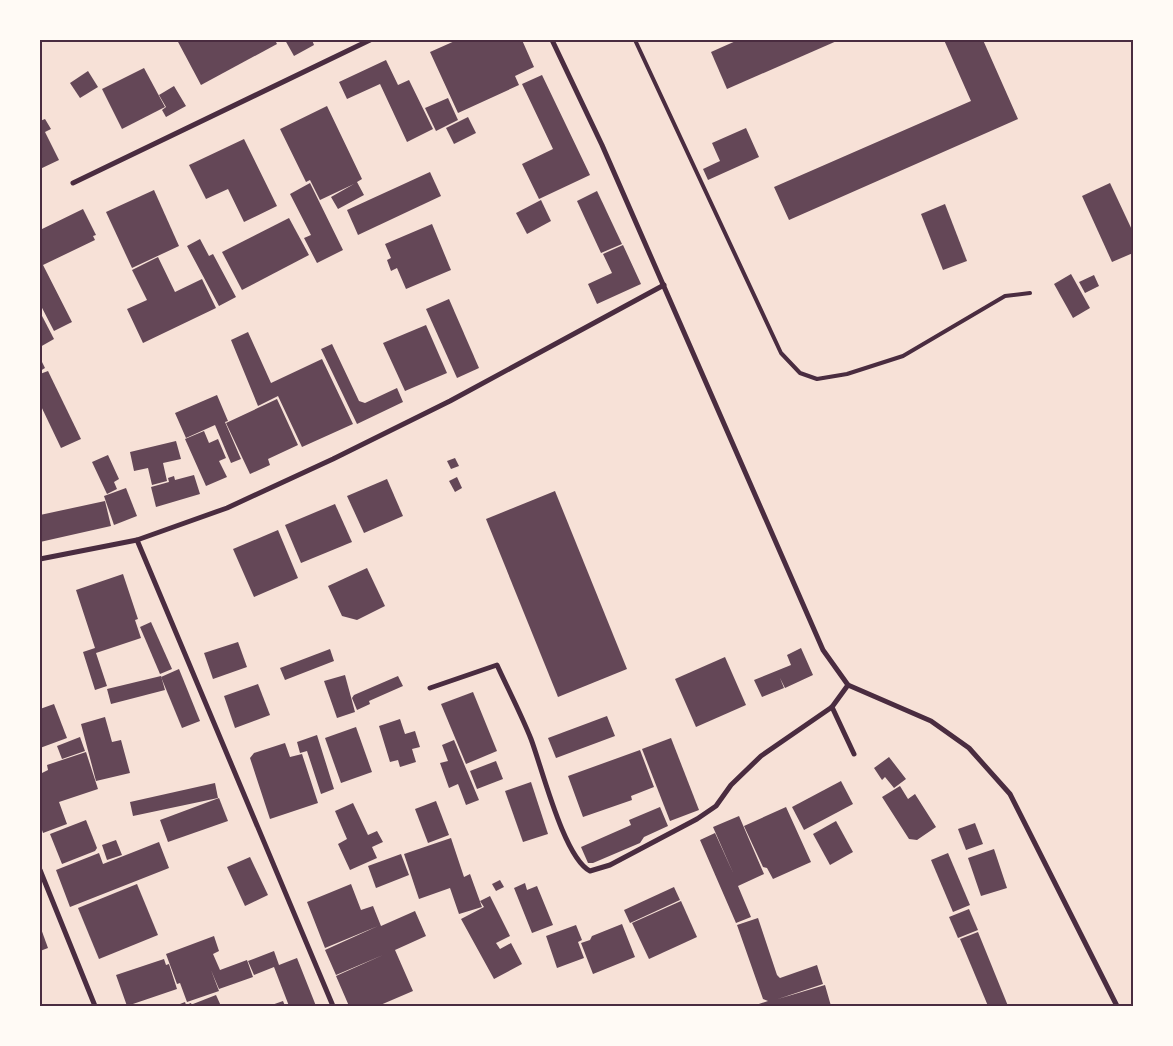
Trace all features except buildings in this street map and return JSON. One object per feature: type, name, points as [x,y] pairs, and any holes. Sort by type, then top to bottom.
[{"type":"street","points":[[72,183],[370,40]]},
{"type":"street","points":[[552,40],[602,145],[824,650],[848,685],[931,721],[969,748],[1010,794],[1117,1006]]},
{"type":"street","points":[[40,560],[136,540],[227,508],[333,459],[450,401],[664,285]]},
{"type":"street","points":[[136,540],[332,1006]]},
{"type":"street","points":[[430,688],[497,665],[531,738],[567,841],[583,868],[590,871],[610,865],[698,819],[716,806],[731,785],[761,756],[832,707],[848,685]]},
{"type":"street","points":[[832,707],[854,754]]},
{"type":"street","points":[[40,870],[95,1006]]},
{"type":"lane","points":[[635,40],[781,353],[800,373],[817,379],[847,374],[904,356],[1005,296],[1030,293]]}]
